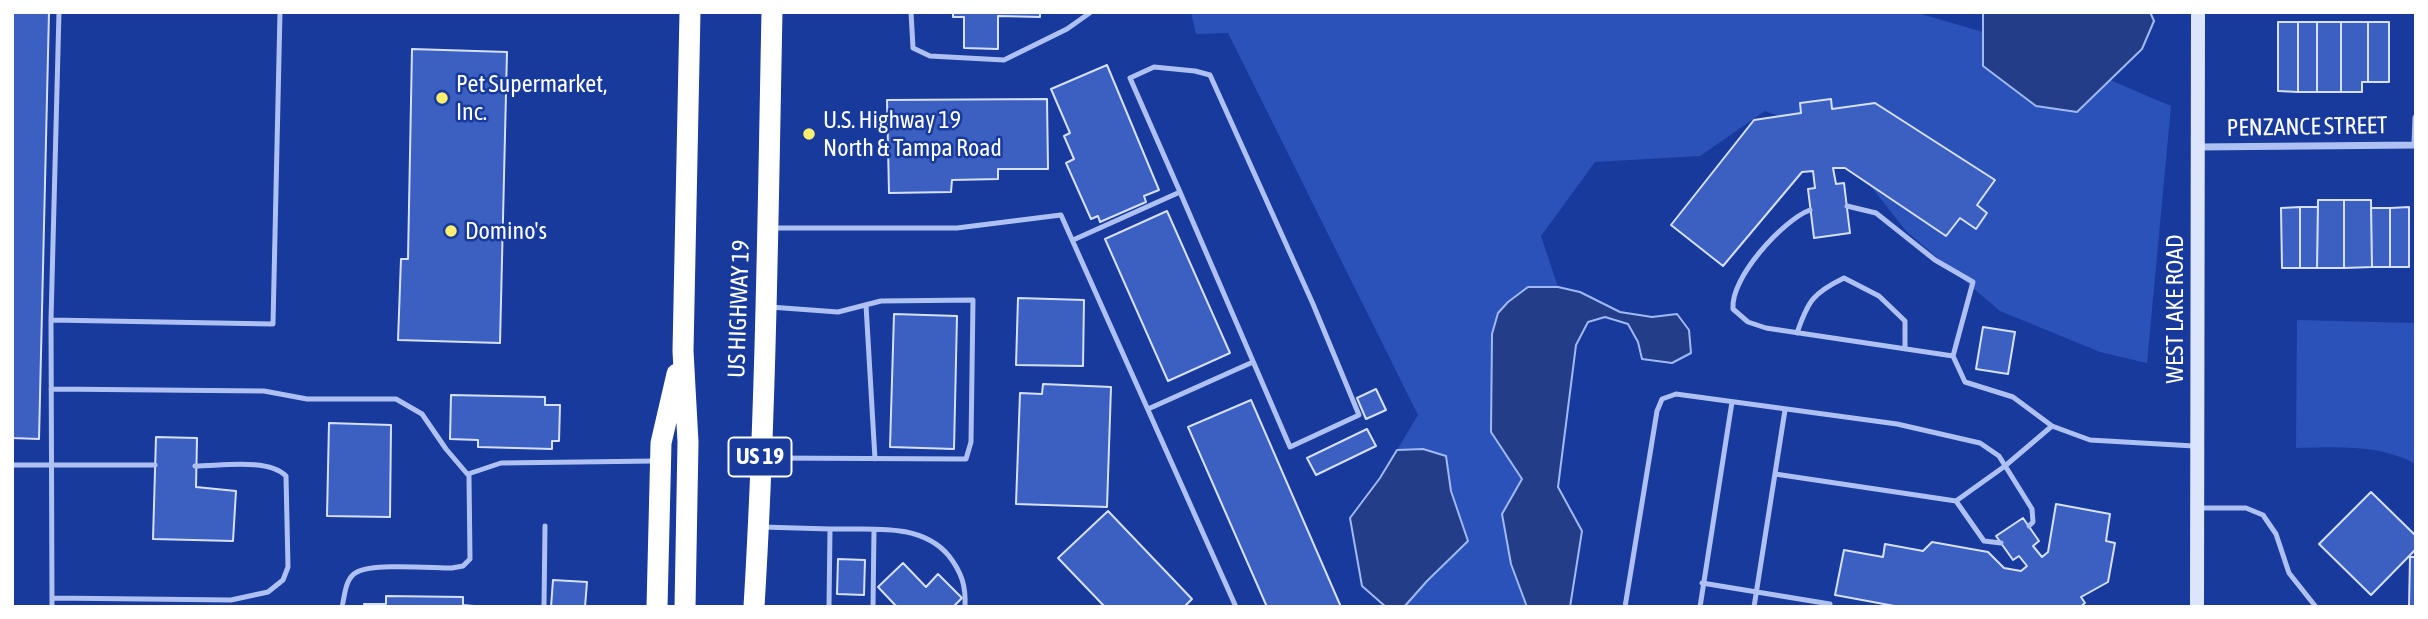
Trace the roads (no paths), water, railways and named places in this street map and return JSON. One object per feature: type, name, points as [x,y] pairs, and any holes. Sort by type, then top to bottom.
[{"type":"highway","points":[[685,607],[688,442],[683,351],[690,12]]},
{"type":"highway","name":"US HIGHWAY 19","points":[[754,607],[766,307],[772,12]]},
{"type":"highway","points":[[657,607],[661,443],[683,351]]},
{"type":"street","name":"WEST LAKE ROAD","points":[[2197,607],[2198,12]]},
{"type":"street","points":[[2415,145],[2416,118]]},
{"type":"street","name":"PENZANCE STREET","points":[[2198,148],[2415,145]]},
{"type":"lane","points":[[52,607],[51,320],[59,12]]},
{"type":"lane","points":[[51,320],[273,324],[280,12]]},
{"type":"lane","points":[[911,12],[913,48],[930,56],[1004,60],[1067,29],[1091,12]]},
{"type":"lane","points":[[1154,67],[1210,75],[1313,304],[1359,415],[1290,447],[1180,192],[1130,78],[1154,67]]},
{"type":"lane","points":[[1073,240],[1180,192]]},
{"type":"lane","points":[[1847,206],[1876,213],[1935,260],[1973,282],[1953,356],[1965,382],[2013,397],[2052,426],[2090,440],[2197,447]]},
{"type":"lane","points":[[1810,210],[1798,215],[1767,243],[1735,289],[1733,309],[1748,322],[1766,328],[1953,356]]},
{"type":"lane","points":[[768,228],[957,228],[1061,215],[1236,607]]},
{"type":"lane","points":[[1797,333],[1806,308],[1822,289],[1844,278],[1879,296],[1905,321],[1905,349]]},
{"type":"lane","points":[[760,458],[966,459],[971,442],[972,300],[881,301],[838,312],[766,307]]},
{"type":"lane","points":[[866,305],[875,459]]},
{"type":"lane","points":[[1148,410],[1253,362]]},
{"type":"lane","points":[[51,389],[264,391],[307,399],[396,399],[422,414],[446,449],[468,474],[470,559],[463,566],[452,568],[376,568],[357,572],[347,582],[342,607]]},
{"type":"lane","points":[[1625,607],[1657,411],[1662,399],[1676,394],[1897,424],[1980,443],[1998,456],[2032,509],[2033,522],[2029,526]]},
{"type":"lane","points":[[1700,607],[1732,402]]},
{"type":"lane","points":[[1754,607],[1785,410]]},
{"type":"lane","points":[[1775,474],[1955,501],[2005,466],[2052,426]]},
{"type":"lane","points":[[468,474],[501,463],[660,460]]},
{"type":"lane","points":[[12,465],[155,465]]},
{"type":"lane","points":[[52,598],[231,600],[268,592],[283,580],[288,567],[286,476],[279,469],[267,465],[195,466]]},
{"type":"lane","points":[[1955,501],[1984,541],[2001,543]]},
{"type":"lane","points":[[2197,508],[2246,508],[2263,515],[2276,534],[2289,573],[2316,607]]},
{"type":"lane","points":[[544,607],[545,526]]},
{"type":"lane","points":[[759,527],[901,531],[922,536],[939,545],[960,570],[965,589],[965,607]]},
{"type":"lane","points":[[829,607],[830,577],[834,562],[830,529]]},
{"type":"lane","points":[[873,607],[874,530]]},
{"type":"lane","points":[[865,564],[873,563]]},
{"type":"lane","points":[[830,577],[837,577]]},
{"type":"lane","points":[[865,578],[873,578]]},
{"type":"lane","points":[[1702,583],[1830,604]]},
{"type":"lane","points":[[830,590],[838,590]]},
{"type":"lane","points":[[865,590],[873,591]]},
{"type":"place","name":"Pet Supermarket, Inc.","points":[[442,98]]},
{"type":"place","name":"U.S. Highway 19 North & Tampa Road","points":[[809,134]]},
{"type":"place","name":"Domino's","points":[[451,231]]}]
